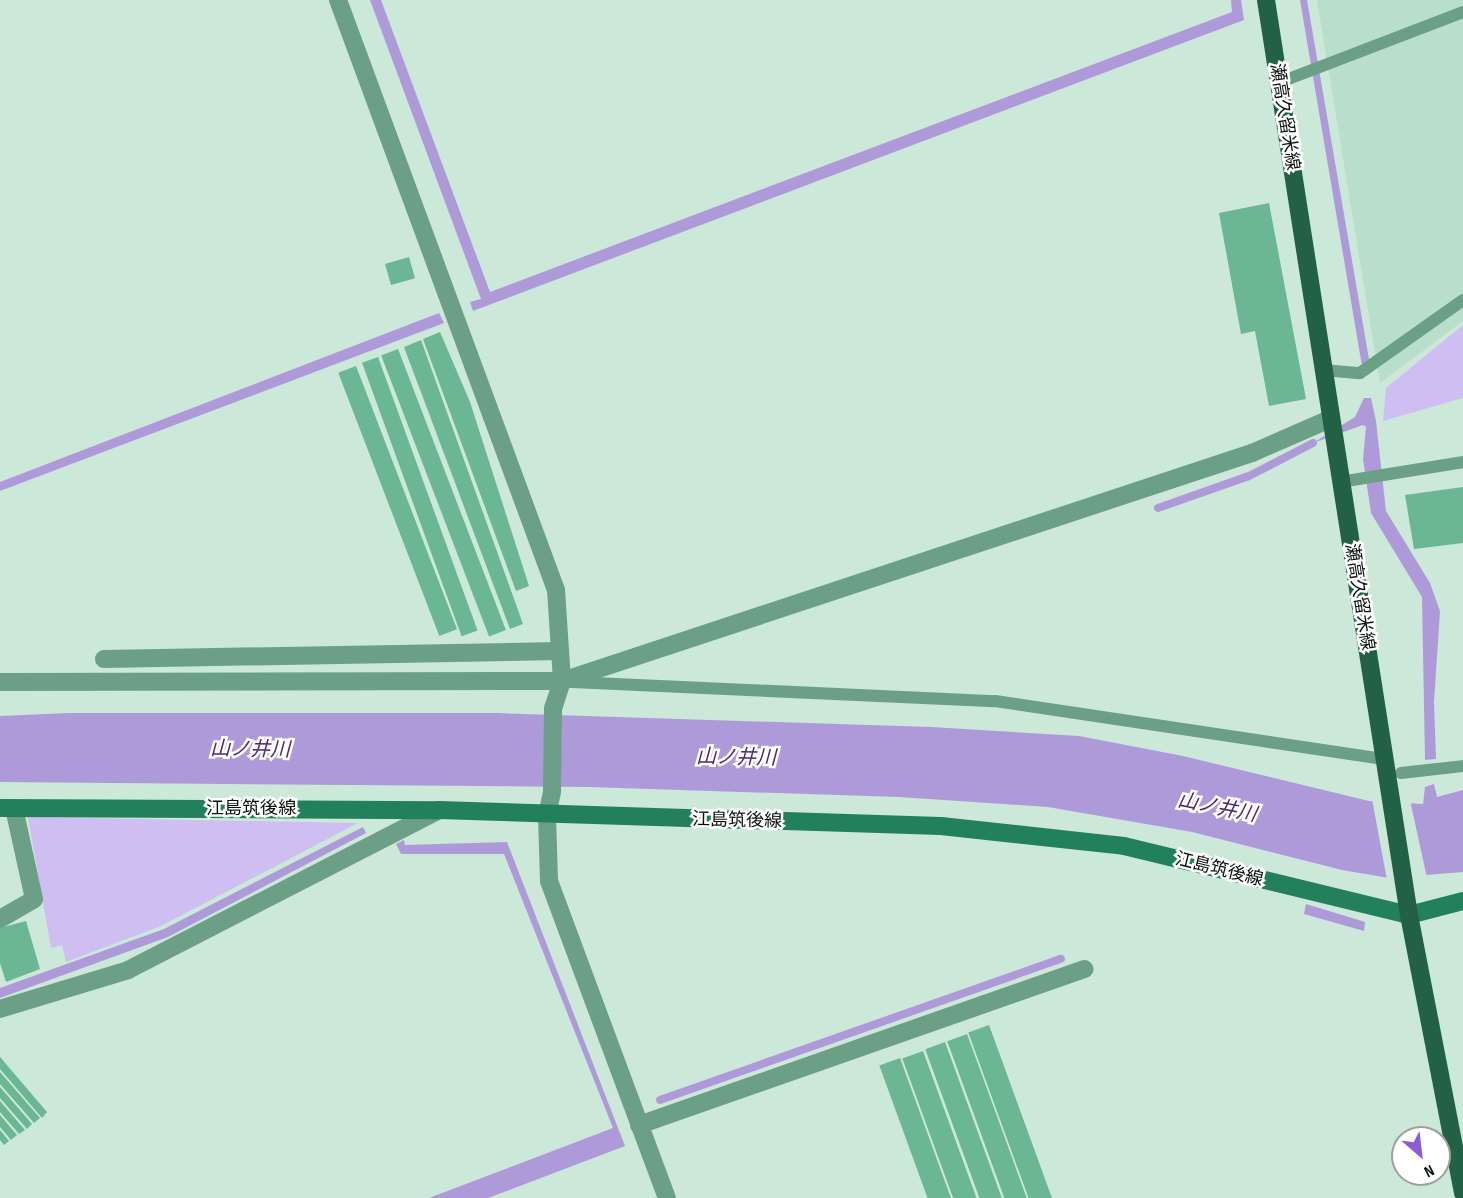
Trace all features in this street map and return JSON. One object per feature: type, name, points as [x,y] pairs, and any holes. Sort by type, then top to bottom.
[{"type":"main road","name":"瀬高久留米線","points":[[1266,0],[1385,759],[1395,777],[1409,915],[1463,1193]]},
{"type":"main road","name":"江島筑後線","points":[[7,808],[439,810],[547,816],[941,826],[1124,846],[1409,915],[1463,901]]},
{"type":"street","points":[[338,0],[556,590],[562,681],[553,708],[552,792],[547,816],[549,881],[667,1198]]},
{"type":"street","points":[[0,682],[562,681],[1252,453],[1330,419]]},
{"type":"street","points":[[104,659],[560,651]]},
{"type":"street","points":[[0,919],[34,899],[7,808]]},
{"type":"street","points":[[0,1009],[128,970],[439,810]]},
{"type":"street","points":[[639,1125],[1084,969]]},
{"type":"lane","points":[[1278,83],[1463,12]]},
{"type":"lane","points":[[1323,370],[1360,373],[1463,300]]},
{"type":"lane","points":[[1341,482],[1463,462]]},
{"type":"lane","points":[[562,681],[995,701],[1385,759]]},
{"type":"lane","points":[[1395,777],[1463,766]]},
{"type":"shaded area","points":[[1317,0],[1463,0],[1463,321],[1380,383]]},
{"type":"shaded area","points":[[1463,325],[1463,398],[1383,421],[1386,388]]},
{"type":"shaded area","points":[[28,817],[358,823],[161,926],[66,962],[62,945],[51,948]]},
{"type":"water","points":[[370,0],[381,0],[490,292],[1232,12],[1231,0],[1241,0],[1244,20],[473,311],[470,302],[481,299]]},
{"type":"water","points":[[1300,0],[1307,0],[1370,365],[1362,366]]},
{"type":"water","points":[[439,313],[444,323],[0,491],[0,482]]},
{"type":"water","points":[[1364,398],[1371,398],[1376,421],[1386,511],[1430,583],[1440,611],[1434,702],[1436,759],[1425,760],[1422,597],[1371,513],[1363,459],[1366,427],[1363,425],[1313,443],[1355,417]]},
{"type":"water","name":"山ノ井川","points":[[69,713],[496,713],[931,727],[1079,736],[1183,756],[1369,801],[1423,804],[1425,787],[1434,784],[1437,797],[1463,790],[1463,872],[1389,878],[1342,870],[1192,832],[1048,807],[899,797],[588,787],[0,782],[0,716]]},
{"type":"water","points":[[363,827],[366,833],[168,937],[0,998],[0,988],[164,929]]},
{"type":"water","points":[[404,840],[405,845],[507,842],[625,1146],[488,1198],[429,1198],[613,1128],[504,854],[401,854],[396,844]]},
{"type":"water","points":[[1306,904],[1365,922],[1364,931],[1304,914]]},
{"type":"pier","points":[[1372,799],[1410,800],[1427,878],[1387,880]]},
{"type":"building","points":[[1269,203],[1306,399],[1269,406],[1255,331],[1241,334],[1219,213]]},
{"type":"building","points":[[409,257],[415,278],[391,285],[385,264]]},
{"type":"building","points":[[440,332],[470,402],[529,586],[516,591],[423,339]]},
{"type":"building","points":[[421,340],[523,624],[510,629],[404,347]]},
{"type":"building","points":[[398,349],[506,630],[489,636],[381,355]]},
{"type":"building","points":[[378,357],[478,630],[462,636],[362,363]]},
{"type":"building","points":[[356,366],[457,629],[439,636],[338,373]]},
{"type":"building","points":[[1463,487],[1463,543],[1414,549],[1405,495]]},
{"type":"building","points":[[26,921],[40,969],[6,982],[0,963],[0,928]]},
{"type":"building","points":[[989,1025],[1052,1198],[1029,1198],[968,1033]]},
{"type":"building","points":[[967,1034],[1027,1198],[1004,1198],[947,1041]]},
{"type":"building","points":[[945,1042],[1002,1198],[979,1198],[925,1049]]},
{"type":"building","points":[[923,1051],[977,1198],[953,1198],[902,1059]]},
{"type":"building","points":[[0,1057],[47,1112],[42,1118],[0,1069]]},
{"type":"building","points":[[900,1058],[951,1198],[928,1198],[879,1066]]},
{"type":"building","points":[[0,1072],[40,1118],[34,1123],[0,1084]]},
{"type":"building","points":[[0,1087],[32,1124],[27,1129],[0,1098]]},
{"type":"building","points":[[0,1101],[25,1130],[19,1134],[0,1112]]},
{"type":"building","points":[[0,1115],[17,1135],[11,1140],[0,1127]]},
{"type":"building","points":[[0,1130],[9,1141],[4,1145],[0,1140]]},
{"type":"waterway","points":[[1158,508],[1249,476],[1313,443]]},
{"type":"waterway","points":[[660,1100],[1061,959]]}]
